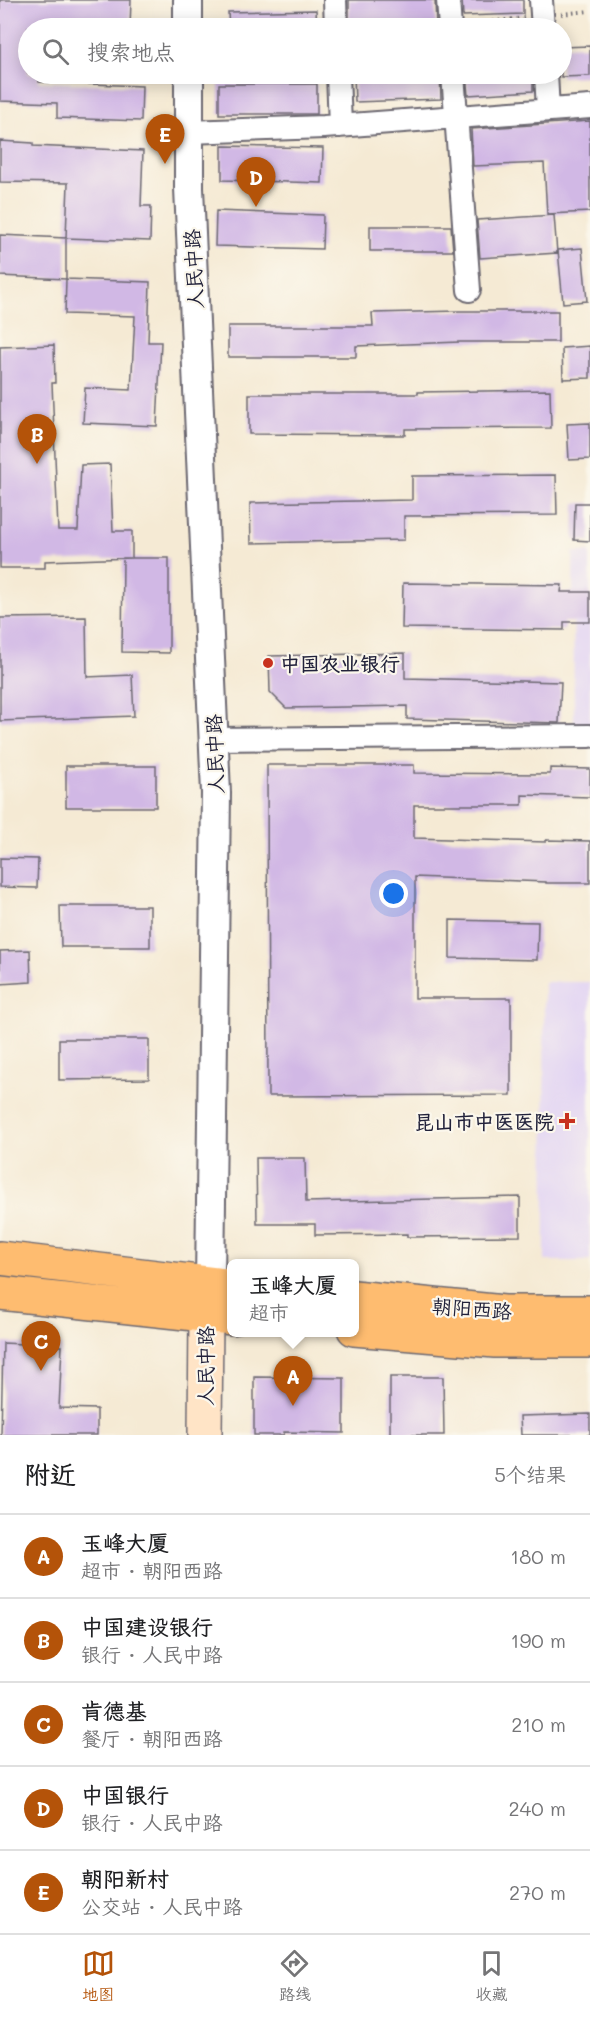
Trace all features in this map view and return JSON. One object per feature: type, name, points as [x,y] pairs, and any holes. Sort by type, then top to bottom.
[{"type":"main road","points":[[0,1258],[221,1285]]},
{"type":"main road","name":"人民中路","points":[[205,1435],[221,1285]]},
{"type":"main road","points":[[0,1293],[219,1317]]},
{"type":"main road","name":"朝阳西路","points":[[359,1298],[504,1312],[590,1312]]},
{"type":"main road","name":"朝阳西路","points":[[359,1329],[495,1341],[590,1341]]},
{"type":"street","points":[[188,0],[188,18]]},
{"type":"street","points":[[335,0],[336,18]]},
{"type":"street","points":[[448,0],[449,18]]},
{"type":"street","points":[[542,0],[543,18]]},
{"type":"street","name":"人民中路","points":[[189,84],[190,211],[216,794],[221,1285]]},
{"type":"street","points":[[338,84],[340,126]]},
{"type":"street","points":[[453,84],[469,290]]},
{"type":"street","points":[[547,84],[548,110]]},
{"type":"street","points":[[189,132],[340,126],[590,106]]},
{"type":"street","points":[[213,739],[590,736]]},
{"type":"shaded area","points":[[573,552],[590,552],[590,727],[574,727]]},
{"type":"shaded area","name":"昆山市中医医院","points":[[544,982],[590,982],[590,1261],[545,1261]]},
{"type":"building","points":[[0,0],[131,0],[130,18],[18,18],[18,84],[142,86],[141,121],[57,118],[57,103],[0,101]]},
{"type":"building","points":[[349,0],[435,0],[436,18],[349,18]]},
{"type":"building","points":[[462,0],[523,0],[523,14],[463,16]]},
{"type":"building","points":[[316,10],[316,18],[228,18],[228,12]]},
{"type":"building","points":[[590,46],[590,76],[572,77],[572,47]]},
{"type":"building","points":[[219,84],[317,84],[317,114],[219,114]]},
{"type":"building","points":[[354,84],[440,84],[441,99],[355,102]]},
{"type":"building","points":[[467,84],[533,84],[533,91],[468,95]]},
{"type":"building","points":[[590,121],[590,212],[547,214],[544,163],[473,166],[471,129]]},
{"type":"building","points":[[0,141],[33,143],[33,146],[143,151],[141,206],[151,206],[150,241],[66,238],[68,183],[0,182]]},
{"type":"building","points":[[222,146],[323,148],[322,183],[222,180]]},
{"type":"building","points":[[216,211],[323,215],[322,249],[215,246]]},
{"type":"building","points":[[554,215],[557,253],[480,258],[477,220]]},
{"type":"building","points":[[370,226],[451,226],[453,251],[370,251]]},
{"type":"building","points":[[0,235],[66,238],[66,279],[0,276]]},
{"type":"building","points":[[582,248],[587,301],[563,303],[558,250]]},
{"type":"building","points":[[66,279],[150,282],[148,342],[161,342],[157,426],[83,423],[85,388],[131,390],[135,316],[65,314]]},
{"type":"building","points":[[558,311],[558,342],[460,342],[356,346],[356,357],[228,357],[228,326],[373,326],[372,313]]},
{"type":"building","points":[[54,345],[55,383],[52,383],[58,530],[78,530],[81,465],[110,464],[113,531],[132,531],[132,558],[45,561],[45,568],[0,568],[0,347]]},
{"type":"building","points":[[590,346],[590,378],[563,379],[562,348]]},
{"type":"building","points":[[550,390],[551,428],[405,429],[405,435],[249,434],[249,394],[418,394],[418,392]]},
{"type":"building","points":[[590,423],[590,459],[569,460],[567,424]]},
{"type":"building","points":[[556,475],[557,515],[404,516],[404,540],[251,543],[250,503],[412,500],[412,476]]},
{"type":"building","points":[[575,503],[590,503],[590,541],[574,540]]},
{"type":"building","points":[[123,558],[169,558],[169,653],[122,652]]},
{"type":"building","points":[[403,583],[562,585],[561,592],[590,592],[590,622],[564,622],[564,630],[402,628]]},
{"type":"building","points":[[86,617],[87,677],[132,675],[134,716],[0,721],[0,618]]},
{"type":"building","points":[[405,653],[405,678],[561,682],[559,723],[407,719],[407,706],[286,708],[270,692],[269,656]]},
{"type":"building","points":[[267,765],[414,765],[414,773],[550,774],[550,768],[590,769],[590,797],[522,795],[522,805],[414,805],[414,838],[590,841],[590,883],[415,877],[415,998],[511,998],[511,1095],[268,1096]]},
{"type":"building","points":[[66,766],[156,766],[156,807],[66,807]]},
{"type":"building","points":[[0,858],[38,859],[37,888],[0,887]]},
{"type":"building","points":[[60,906],[150,906],[150,947],[61,947]]},
{"type":"building","points":[[450,920],[538,922],[537,960],[450,958]]},
{"type":"building","points":[[30,950],[31,982],[0,984],[0,951]]},
{"type":"building","points":[[59,1039],[149,1039],[149,1079],[59,1080]]},
{"type":"building","points":[[256,1158],[305,1158],[306,1202],[520,1197],[520,1236],[315,1235],[315,1224],[257,1224]]},
{"type":"building","points":[[3,1343],[62,1346],[59,1408],[97,1409],[97,1435],[1,1435]]},
{"type":"building","points":[[254,1377],[344,1378],[344,1433],[284,1432],[284,1435],[254,1435]]},
{"type":"building","points":[[390,1377],[443,1377],[444,1435],[390,1435]]},
{"type":"building","points":[[590,1414],[590,1435],[521,1435],[520,1416]]},
{"type":"place","name":"朝阳新村","points":[[165,164]]},
{"type":"place","name":"中国银行","points":[[256,207]]},
{"type":"place","name":"中国建设银行","points":[[37,464]]},
{"type":"place","name":"中国农业银行","points":[[268,663]]},
{"type":"place","name":"昆山市中医医院","points":[[567,1121]]},
{"type":"place","name":"肯德基","points":[[41,1371]]},
{"type":"place","name":"玉峰大厦","points":[[293,1406]]}]
